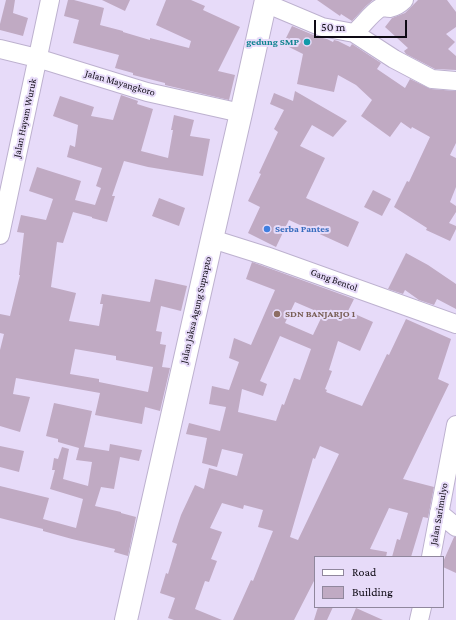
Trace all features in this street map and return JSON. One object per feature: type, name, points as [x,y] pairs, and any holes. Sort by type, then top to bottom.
[{"type":"main road","name":"Jalan Jaksa Agung Suprapto","points":[[126,620],[266,2]]},
{"type":"street","name":"Jalan Hayam Wuruk","points":[[0,236],[50,0]]},
{"type":"street","points":[[354,33],[379,9],[383,7],[390,8],[396,6],[404,0]]},
{"type":"street","points":[[266,2],[322,27],[354,33],[394,59],[432,79],[456,82]]},
{"type":"street","name":"Jalan Mayangkoro","points":[[0,49],[37,58],[147,92],[241,113]]},
{"type":"street","name":"Gang Bentol","points":[[212,238],[456,324]]},
{"type":"street","name":"Jalan Sarimulyo","points":[[431,556],[456,425]]},
{"type":"street","points":[[439,513],[456,527]]},
{"type":"street","points":[[419,620],[422,608]]},
{"type":"building","points":[[6,0],[15,0],[13,13],[28,18],[23,36],[0,30]]},
{"type":"building","points":[[68,0],[74,0],[104,8],[100,25],[150,40],[150,38],[189,48],[191,41],[156,25],[166,0],[191,0],[205,6],[203,10],[240,27],[218,71],[235,75],[229,100],[165,85],[165,83],[133,75],[133,73],[115,68],[119,55],[73,43],[79,20],[64,16]]},
{"type":"building","points":[[102,0],[130,0],[125,11]]},
{"type":"building","points":[[317,0],[373,0],[352,21],[341,14],[340,16]]},
{"type":"building","points":[[418,0],[447,0],[456,12],[456,27],[446,34],[455,42],[448,49],[456,56],[456,70],[435,69],[406,54],[404,51],[408,48],[385,27],[392,18],[405,13]]},
{"type":"building","points":[[292,26],[333,42],[334,40],[338,41],[350,47],[352,44],[381,63],[377,69],[405,88],[410,79],[431,89],[456,91],[456,143],[450,155],[456,158],[456,187],[450,202],[456,206],[456,212],[449,223],[456,226],[456,229],[450,241],[426,230],[427,228],[394,207],[407,181],[409,182],[430,137],[412,127],[411,129],[401,122],[390,137],[361,116],[372,100],[356,85],[338,75],[334,92],[297,84],[303,54],[283,44]]},
{"type":"building","points":[[295,91],[347,121],[333,137],[312,125],[300,146],[325,158],[306,198],[359,222],[348,247],[289,220],[276,247],[248,233],[260,207],[248,201],[278,132],[274,129],[284,110],[270,104],[274,93],[293,101]]},
{"type":"building","points":[[121,95],[138,101],[137,104],[153,109],[141,151],[168,158],[174,115],[194,120],[190,136],[210,139],[203,176],[148,167],[124,161],[112,196],[115,196],[107,222],[73,212],[63,243],[57,242],[51,287],[76,293],[69,321],[99,326],[103,304],[100,304],[102,294],[150,302],[155,279],[187,286],[181,311],[161,306],[156,331],[162,332],[160,344],[166,345],[162,367],[170,368],[160,411],[145,407],[142,424],[95,415],[100,393],[16,378],[13,394],[30,397],[20,432],[0,426],[0,350],[4,334],[0,333],[0,314],[10,316],[20,275],[24,233],[17,232],[21,215],[46,220],[53,199],[29,191],[37,167],[81,181],[75,200],[95,205],[101,188],[96,186],[102,168],[67,157],[70,145],[75,147],[78,125],[53,116],[60,96],[94,107],[91,116],[113,120]],"holes":[[[75,349],[116,356],[116,360],[153,367],[148,392],[99,382],[99,379],[70,374]]]},
{"type":"building","points":[[373,190],[391,199],[382,216],[364,207]]},
{"type":"building","points":[[159,198],[185,208],[179,226],[152,216]]},
{"type":"building","points":[[406,253],[428,265],[456,284],[456,309],[437,299],[434,305],[419,300],[405,290],[403,294],[388,289]]},
{"type":"building","points":[[252,262],[354,299],[348,311],[373,322],[360,351],[338,341],[329,370],[332,371],[325,389],[327,390],[326,392],[362,406],[406,319],[451,339],[438,379],[449,384],[403,479],[434,487],[428,518],[423,517],[411,556],[392,556],[397,539],[400,540],[408,513],[389,508],[370,549],[387,552],[386,556],[314,556],[314,581],[294,620],[233,620],[251,580],[253,581],[273,531],[258,527],[263,510],[244,505],[243,509],[222,503],[210,528],[222,532],[211,559],[217,561],[209,582],[205,581],[195,609],[222,620],[174,620],[168,618],[175,598],[160,593],[166,573],[168,574],[177,544],[172,542],[181,515],[195,485],[204,489],[209,468],[237,476],[243,454],[222,449],[217,467],[202,463],[207,438],[186,434],[189,423],[220,431],[226,407],[209,404],[212,386],[229,390],[239,362],[229,358],[234,338],[251,345],[275,290],[246,279]],"holes":[[[295,302],[323,314],[313,335],[285,323]],[[280,336],[311,349],[300,380],[294,378],[284,405],[282,404],[276,421],[238,412],[242,389],[263,396],[267,384],[260,381]],[[320,446],[339,454],[298,540],[290,537],[313,458],[315,459]]]},
{"type":"building","points":[[54,403],[92,411],[84,447],[109,451],[110,444],[142,450],[139,461],[120,457],[114,489],[101,487],[95,506],[136,517],[128,556],[114,552],[115,549],[72,539],[43,531],[43,529],[0,518],[0,486],[49,498],[43,519],[76,528],[83,499],[50,489],[55,470],[52,470],[54,458],[58,459],[62,447],[69,449],[63,479],[88,486],[92,462],[76,460],[79,448],[58,442],[58,439],[46,436]]},
{"type":"building","points":[[0,446],[24,451],[19,472],[0,467]]},
{"type":"building","points":[[454,537],[456,537],[456,573],[444,567],[444,560]]},
{"type":"building","points":[[318,608],[333,608],[327,620],[314,620]]},
{"type":"building","points":[[356,608],[383,620],[351,620]]},
{"type":"place","name":"gedung SMP","points":[[307,42]]},
{"type":"place","name":"Serba Pantes","points":[[267,229]]},
{"type":"place","name":"SDN BANJARJO 1","points":[[277,314]]}]
